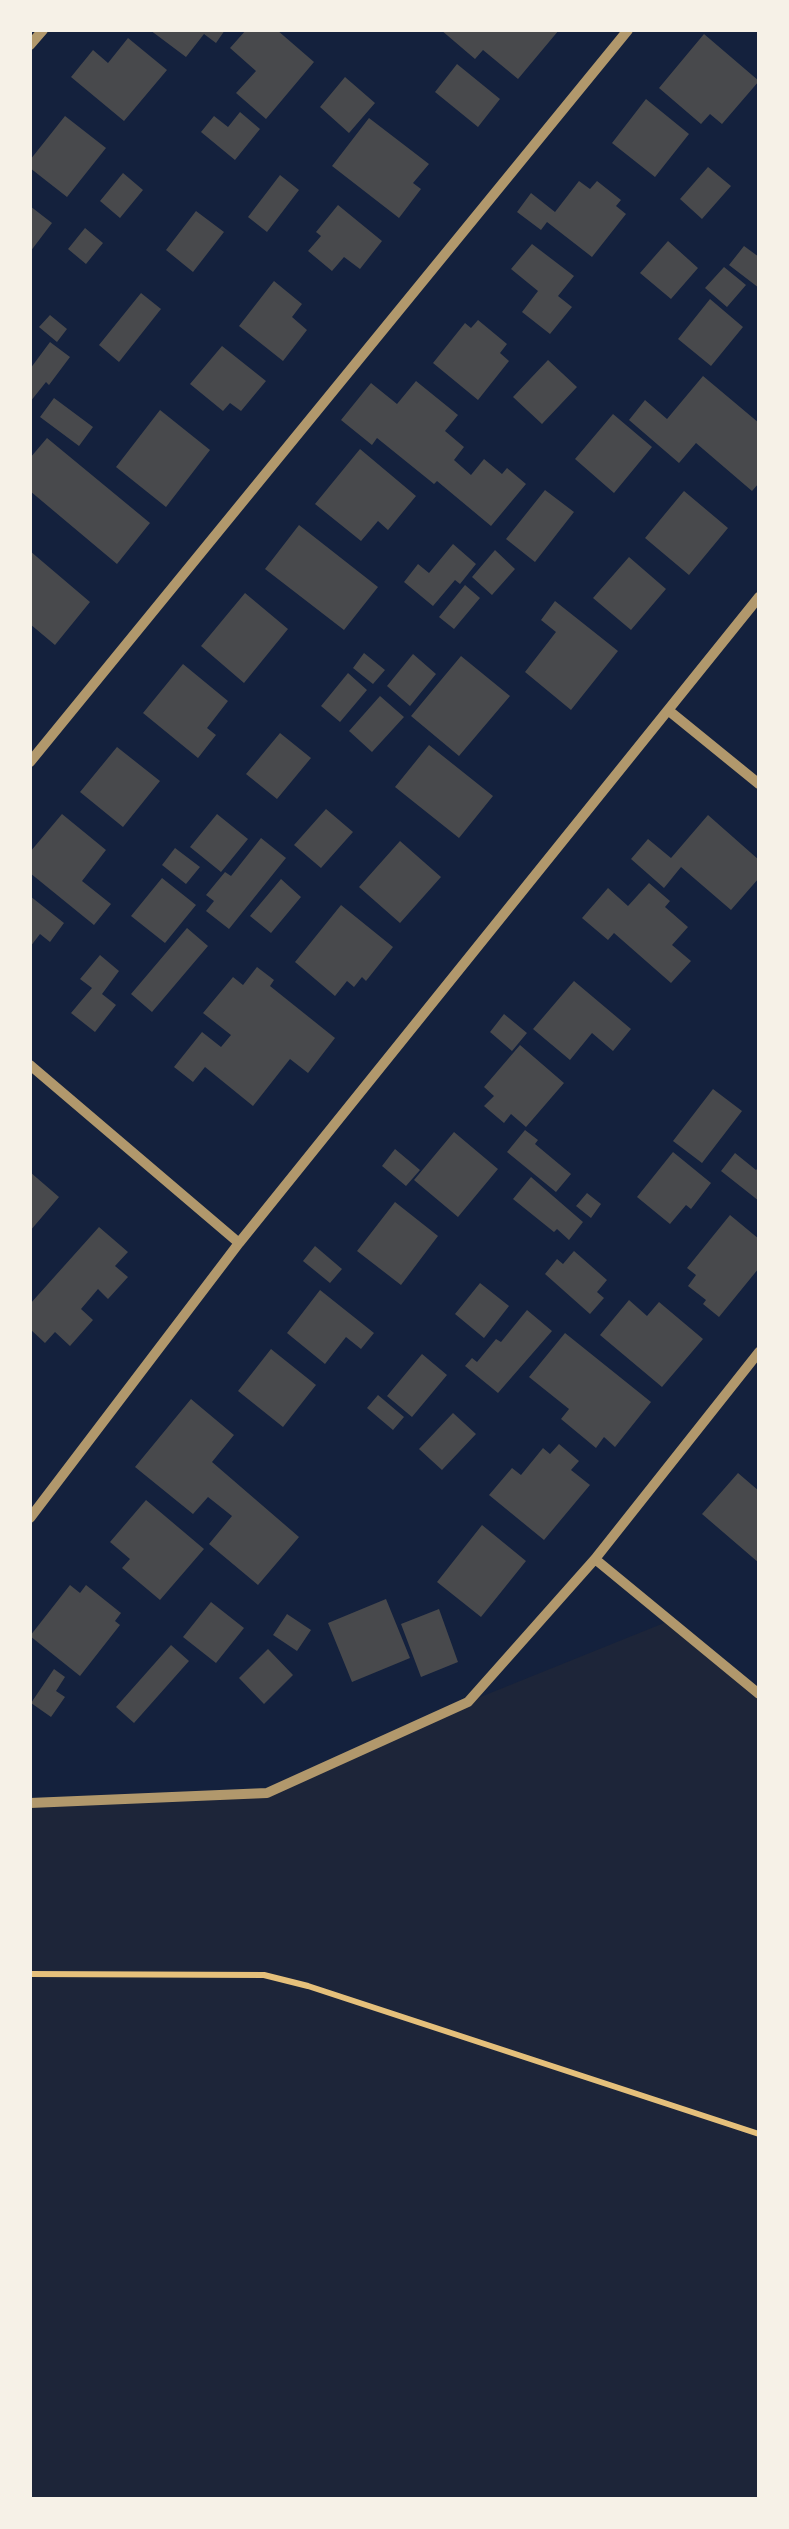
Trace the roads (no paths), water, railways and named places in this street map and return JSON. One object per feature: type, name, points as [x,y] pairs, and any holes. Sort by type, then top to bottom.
[{"type":"street","points":[[30,45],[43,30]]},
{"type":"street","points":[[30,762],[628,30]]},
{"type":"street","points":[[30,1518],[239,1243],[759,596]]},
{"type":"street","points":[[668,710],[759,784]]},
{"type":"street","points":[[30,1065],[239,1243]]},
{"type":"street","points":[[30,1804],[267,1793],[468,1702],[595,1559],[759,1352]]},
{"type":"street","points":[[595,1559],[759,1694]]}]
